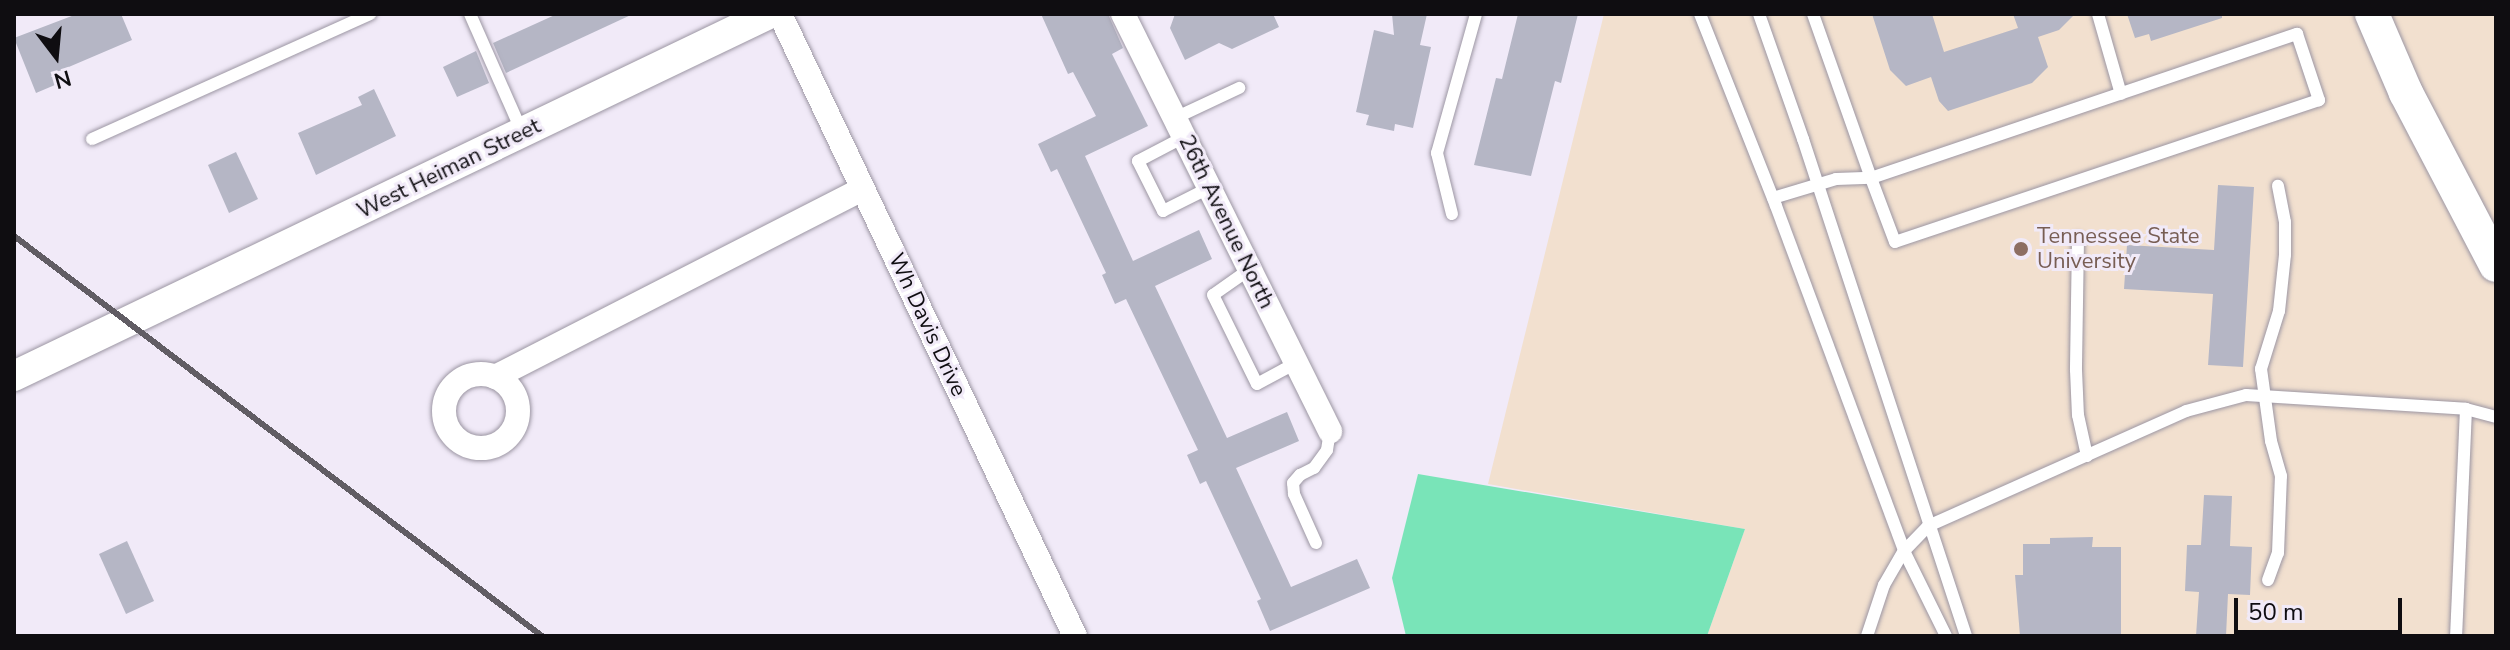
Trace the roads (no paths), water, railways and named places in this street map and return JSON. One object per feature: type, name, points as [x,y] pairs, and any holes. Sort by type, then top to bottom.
[{"type":"main road","points":[[2372,14],[2413,107],[2496,265]]},
{"type":"street","name":"West Heiman Street","points":[[14,376],[129,324],[769,14]]},
{"type":"street","name":"Wh Davis Drive","points":[[780,14],[1075,636]]},
{"type":"street","name":"26th Avenue North","points":[[1123,14],[1330,431]]},
{"type":"street","points":[[495,377],[862,189]]},
{"type":"lane","points":[[92,139],[370,14]]},
{"type":"lane","points":[[470,14],[523,134]]},
{"type":"lane","points":[[1452,214],[1437,153],[1476,14]]},
{"type":"lane","points":[[1700,14],[1773,198],[1904,551],[1946,636]]},
{"type":"lane","points":[[1759,14],[1818,183],[1966,636]]},
{"type":"lane","points":[[1773,198],[1818,183],[1871,178],[2297,34],[2319,100],[1895,242],[1871,178],[1813,14]]},
{"type":"lane","points":[[2098,14],[2121,94]]},
{"type":"lane","points":[[1209,188],[1163,211],[1138,161],[1179,127],[1239,88]]},
{"type":"lane","points":[[2268,580],[2278,553],[2281,476],[2263,395],[2261,369],[2279,311],[2285,255],[2278,186]]},
{"type":"lane","points":[[2078,239],[2076,370],[2078,415],[2087,456]]},
{"type":"lane","points":[[1250,269],[1213,295],[1257,384],[1296,363]]},
{"type":"lane","points":[[1867,636],[1884,585],[1904,551],[1928,526],[2186,411],[2246,395],[2263,395],[2466,409],[2496,417]]},
{"type":"lane","points":[[2456,636],[2466,409]]},
{"type":"lane","points":[[1316,543],[1294,494],[1293,483],[1300,475],[1314,468],[1327,450],[1330,431]]},
{"type":"railway","points":[[14,236],[542,636]]},
{"type":"place","name":"Tennessee State University","points":[[2021,249]]}]
